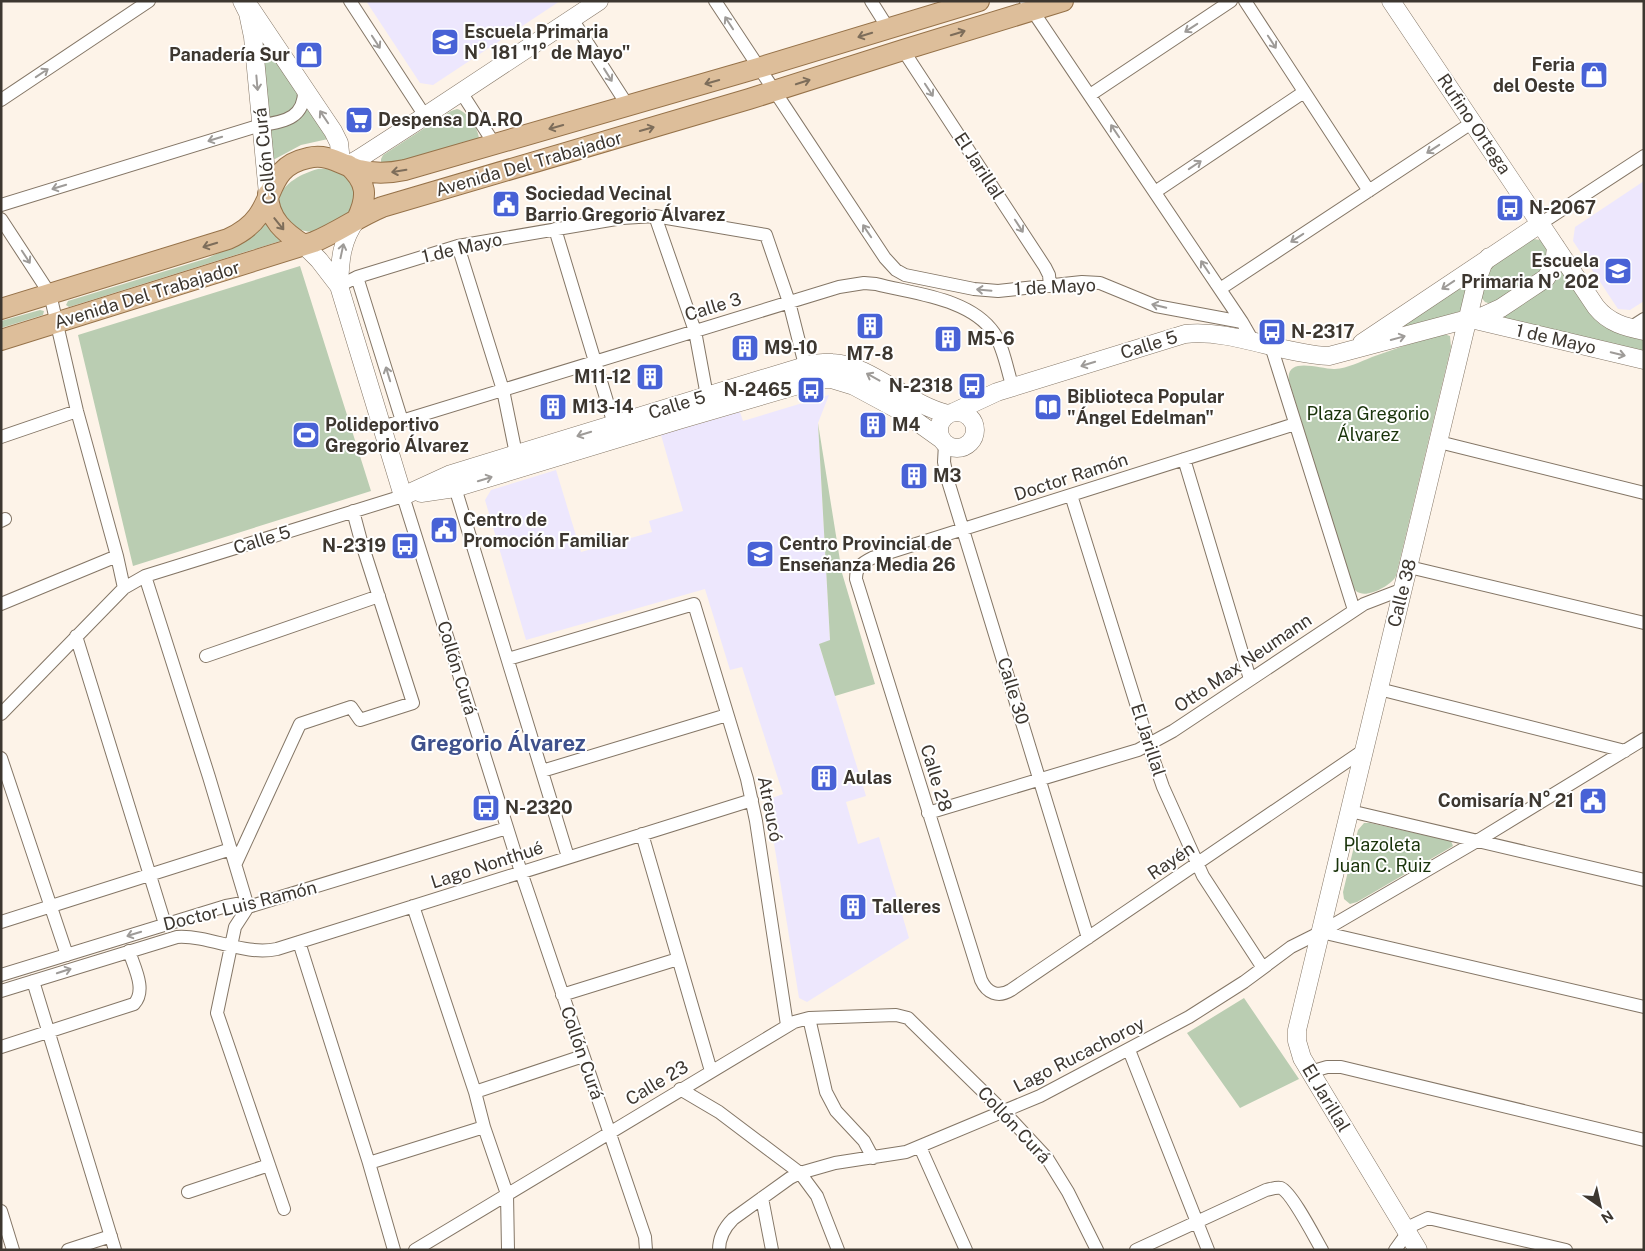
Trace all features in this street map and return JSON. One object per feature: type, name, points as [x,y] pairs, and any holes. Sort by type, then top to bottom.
[{"type":"main road","name":"Avenida Del Trabajador","points":[[1,309],[228,239],[257,218],[278,176],[300,160],[318,157],[334,159],[366,171],[394,172],[496,145],[978,1]]},
{"type":"main road","name":"Avenida Del Trabajador","points":[[1,340],[304,246],[333,234],[357,219],[382,207],[774,92],[1030,6],[1063,1]]},
{"type":"main road","name":"Collón Curá","points":[[345,163],[358,175],[364,189],[364,203],[357,219]]},
{"type":"main road","name":"Collón Curá","points":[[268,194],[270,207],[276,221],[287,233],[304,246]]},
{"type":"street","points":[[1,100],[149,1]]},
{"type":"street","name":"Collón Curá","points":[[243,1],[263,26],[336,137],[345,163]]},
{"type":"street","name":"Collón Curá","points":[[243,1],[252,28],[268,194]]},
{"type":"street","points":[[350,1],[425,116]]},
{"type":"street","points":[[345,163],[360,158],[599,1]]},
{"type":"street","points":[[715,1],[774,92]]},
{"type":"street","points":[[871,1],[888,28]]},
{"type":"street","points":[[1090,94],[1231,1]]},
{"type":"street","points":[[1245,1],[1369,191]]},
{"type":"street","name":"Rufino Ortega","points":[[1391,1],[1556,247]]},
{"type":"street","points":[[1030,6],[1242,322],[1262,345],[1295,424],[1354,610]]},
{"type":"street","points":[[572,19],[628,106]]},
{"type":"street","name":"El Jarillal","points":[[903,50],[1045,267],[1049,275],[1050,286]]},
{"type":"street","points":[[1,205],[261,125],[284,121],[296,114],[304,99],[304,87]]},
{"type":"street","points":[[461,92],[496,145]]},
{"type":"street","name":"1 de Mayo","points":[[774,92],[885,258],[896,270],[909,276],[986,291],[1082,282],[1100,283],[1156,306],[1242,322]]},
{"type":"street","points":[[1155,192],[1304,92]]},
{"type":"street","points":[[1220,289],[1473,122]]},
{"type":"street","points":[[1488,258],[1644,156]]},
{"type":"street","points":[[655,216],[695,331],[707,396]]},
{"type":"street","name":"1 de Mayo","points":[[338,286],[357,277],[458,246],[622,218],[655,216],[766,236],[789,302]]},
{"type":"street","points":[[1,219],[50,294],[76,411],[117,556],[124,588]]},
{"type":"street","name":"Collón Curá","points":[[338,286],[340,254],[350,228],[357,219]]},
{"type":"street","points":[[555,229],[616,432]]},
{"type":"street","name":"Collón Curá","points":[[304,246],[319,260],[338,286],[521,872],[608,1133],[645,1237],[646,1250]]},
{"type":"street","points":[[458,246],[503,390],[516,454]]},
{"type":"street","name":"1 de Mayo","points":[[1556,247],[1602,314],[1616,323],[1639,326]]},
{"type":"street","name":"Calle 5","points":[[76,636],[124,588],[145,576],[807,374],[833,362],[854,368],[927,408],[951,413],[997,392],[1185,334],[1207,333],[1318,356],[1339,355],[1481,317],[1496,311],[1546,278],[1554,265],[1556,247]]},
{"type":"street","name":"Calle 5","points":[[1351,351],[1488,258]]},
{"type":"street","name":"Calle 38","points":[[1321,932],[1479,272],[1488,258]]},
{"type":"street","points":[[357,277],[402,421]]},
{"type":"street","name":"Calle 3","points":[[382,427],[839,287],[864,283],[876,284],[960,306],[980,319],[994,333],[1012,388]]},
{"type":"street","points":[[789,302],[807,374]]},
{"type":"street","name":"1 de Mayo","points":[[1468,319],[1644,360]]},
{"type":"street","name":"Calle 5","points":[[453,481],[516,454],[616,432],[707,396],[807,374],[854,386],[906,414],[943,441]]},
{"type":"street","points":[[1,437],[76,411]]},
{"type":"street","points":[[943,441],[955,448],[961,448],[974,436],[974,424],[971,418],[960,412],[951,413]]},
{"type":"street","name":"Calle 30","points":[[951,413],[940,423],[939,434],[943,441],[946,471],[1088,938]]},
{"type":"street","name":"Doctor Ramón","points":[[859,566],[872,558],[1295,424]]},
{"type":"street","points":[[1439,442],[1644,493]]},
{"type":"street","points":[[1184,459],[1250,679]]},
{"type":"street","points":[[453,481],[568,857]]},
{"type":"street","name":"El Jarillal","points":[[1071,495],[1163,787],[1197,864],[1214,896],[1263,968]]},
{"type":"street","points":[[236,864],[300,724],[351,707],[360,720],[413,703],[353,511]]},
{"type":"street","points":[[1,604],[117,556]]},
{"type":"street","name":"Calle 28","points":[[859,566],[856,572],[858,586],[980,980],[988,992],[995,994]]},
{"type":"street","points":[[1409,567],[1644,623]]},
{"type":"street","points":[[145,576],[248,907],[235,927],[217,1013],[284,1209]]},
{"type":"street","name":"Otto Max Neumann","points":[[928,813],[1149,745],[1174,731],[1354,610],[1375,599],[1403,589]]},
{"type":"street","points":[[206,656],[379,596]]},
{"type":"street","name":"Atreucó","points":[[508,659],[694,604],[752,800],[787,1026]]},
{"type":"street","points":[[1,714],[76,636],[166,924]]},
{"type":"street","points":[[1379,689],[1625,751]]},
{"type":"street","points":[[542,771],[727,715]]},
{"type":"street","name":"Lago Rucachoroy","points":[[719,1250],[721,1235],[726,1226],[762,1198],[800,1173],[835,1163],[873,1158],[920,1148],[1060,1086],[1210,1005],[1291,946],[1321,932],[1477,841],[1644,739]]},
{"type":"street","name":"Rayén","points":[[995,994],[1007,993],[1364,750]]},
{"type":"street","points":[[1,758],[67,954]]},
{"type":"street","name":"Lago Nonthué","points":[[231,945],[248,950],[267,951],[752,800]]},
{"type":"street","points":[[1350,811],[1644,880]]},
{"type":"street","name":"Doctor Luis Ramón","points":[[1,975],[226,906],[237,904],[248,907],[507,828]]},
{"type":"street","points":[[642,834],[711,1071]]},
{"type":"street","points":[[1,922],[231,849]]},
{"type":"street","points":[[413,906],[507,1194],[508,1250]]},
{"type":"street","points":[[1321,932],[1644,1007]]},
{"type":"street","name":"El Jarillal","points":[[1321,932],[1297,1030],[1298,1050],[1418,1250]]},
{"type":"street","name":"Doctor Luis Ramón","points":[[1,992],[177,936],[199,938],[231,945]]},
{"type":"street","points":[[299,942],[369,1163],[394,1250]]},
{"type":"street","points":[[1,1048],[134,1004],[138,1000],[140,989],[129,951]]},
{"type":"street","points":[[562,995],[678,959]]},
{"type":"street","points":[[34,981],[115,1250]]},
{"type":"street","name":"Calle 23","points":[[415,1250],[680,1089],[801,1019],[896,1015],[908,1018]]},
{"type":"street","points":[[809,1018],[826,1092],[836,1111],[864,1141],[873,1158]]},
{"type":"street","name":"Collón Curá","points":[[908,1018],[1004,1112],[1055,1169],[1097,1250]]},
{"type":"street","points":[[1129,1050],[1208,1250]]},
{"type":"street","points":[[475,1092],[583,1056]]},
{"type":"street","points":[[1310,1072],[1328,1067],[1341,1067],[1644,1140]]},
{"type":"street","points":[[680,1089],[719,1112],[800,1173],[817,1196],[838,1250]]},
{"type":"street","points":[[369,1163],[484,1128]]},
{"type":"street","points":[[920,1148],[966,1250]]},
{"type":"street","points":[[188,1192],[269,1165]]},
{"type":"street","points":[[1136,1250],[1266,1190],[1279,1188],[1285,1190],[1292,1199],[1322,1250]]},
{"type":"street","points":[[762,1198],[772,1250]]},
{"type":"street","points":[[1,1211],[13,1250]]},
{"type":"street","points":[[1395,1250],[1413,1225],[1423,1219],[1434,1218],[1566,1250]]},
{"type":"street","points":[[68,1250],[111,1236]]},
{"type":"shaded area","name":"Escuela Primaria N° 181 \"1° de Mayo\"","points":[[366,1],[560,1],[433,85],[420,83]]},
{"type":"shaded area","name":"Escuela Primaria N° 202","points":[[1644,181],[1644,301],[1630,310],[1618,309],[1573,241],[1575,227]]},
{"type":"shaded area","points":[[829,395],[818,423],[830,641],[819,644],[866,796],[846,802],[858,844],[879,837],[909,938],[807,1002],[799,998],[767,800],[783,794],[742,667],[730,670],[705,589],[526,640],[485,500],[491,490],[556,470],[581,552],[652,532],[649,521],[683,511],[661,435],[740,412],[743,421]]},
{"type":"green space","points":[[257,28],[300,96],[291,112],[272,118],[268,115]]},
{"type":"green space","points":[[309,107],[328,139],[301,145],[275,159],[272,158],[269,130]]},
{"type":"green space","points":[[457,109],[465,113],[472,121],[479,139],[395,168],[381,163],[383,155]]},
{"type":"green space","points":[[318,169],[337,171],[354,181],[356,201],[346,217],[312,232],[303,231],[294,228],[288,223],[280,208],[279,200],[284,189],[294,180]]},
{"type":"green space","points":[[265,219],[282,240],[69,307],[66,305],[68,301],[208,258],[228,248]]},
{"type":"green space","points":[[1533,239],[1541,240],[1550,250],[1542,273],[1491,304],[1485,302],[1480,296],[1490,268]]},
{"type":"green space","points":[[300,266],[371,491],[133,566],[78,335]]},
{"type":"green space","points":[[1561,269],[1591,315],[1597,321],[1612,329],[1644,337],[1644,353],[1502,318]]},
{"type":"green space","points":[[1471,280],[1461,311],[1400,331],[1400,327]]},
{"type":"green space","points":[[40,310],[44,311],[43,315],[1,328],[1,321]]},
{"type":"green space","name":"Plaza Gregorio Álvarez","points":[[1441,333],[1450,336],[1451,347],[1396,576],[1390,583],[1380,589],[1364,594],[1360,593],[1352,585],[1289,381],[1289,373],[1298,366],[1329,369],[1345,367]]},
{"type":"green space","points":[[818,423],[842,573],[875,684],[835,696],[819,644],[830,640]]},
{"type":"green space","name":"Plazoleta Juan C. Ruiz","points":[[1364,823],[1451,841],[1453,846],[1357,902],[1350,904],[1344,899],[1343,892],[1358,830]]},
{"type":"green space","points":[[1244,998],[1299,1079],[1240,1108],[1187,1033]]},
{"type":"place","name":"Escuela Primaria N° 181 \"1° de Mayo\"","points":[[445,42]]},
{"type":"place","name":"Panadería Sur","points":[[309,55]]},
{"type":"place","name":"Feria del Oeste","points":[[1594,75]]},
{"type":"place","name":"Despensa DA.RO","points":[[359,120]]},
{"type":"place","name":"Sociedad Vecinal Barrio Gregorio Álvarez","points":[[506,204]]},
{"type":"place","name":"N-2067","points":[[1510,208]]},
{"type":"place","name":"Escuela Primaria N° 202","points":[[1618,271]]},
{"type":"place","name":"M7-8","points":[[870,326]]},
{"type":"place","name":"N-2317","points":[[1272,332]]},
{"type":"place","name":"M5-6","points":[[948,339]]},
{"type":"place","name":"M9-10","points":[[745,348]]},
{"type":"place","name":"M11-12","points":[[650,377]]},
{"type":"place","name":"N-2318","points":[[972,386]]},
{"type":"place","name":"N-2465","points":[[811,390]]},
{"type":"place","name":"M13-14","points":[[553,407]]},
{"type":"place","name":"Biblioteca Popular \"Ángel Edelman\"","points":[[1048,407]]},
{"type":"place","name":"M4","points":[[873,425]]},
{"type":"place","name":"Polideportivo Gregorio Álvarez","points":[[306,435]]},
{"type":"place","name":"M3","points":[[914,476]]},
{"type":"place","name":"Centro de Promoción Familiar","points":[[444,530]]},
{"type":"place","name":"N-2319","points":[[405,546]]},
{"type":"place","name":"Centro Provincial de Enseñanza Media 26","points":[[760,554]]},
{"type":"place","name":"Aulas","points":[[824,778]]},
{"type":"place","name":"Comisaría N° 21","points":[[1593,801]]},
{"type":"place","name":"N-2320","points":[[486,808]]},
{"type":"place","name":"Talleres","points":[[853,907]]},
{"type":"district","name":"Gregorio Álvarez","points":[[498,743]]}]
